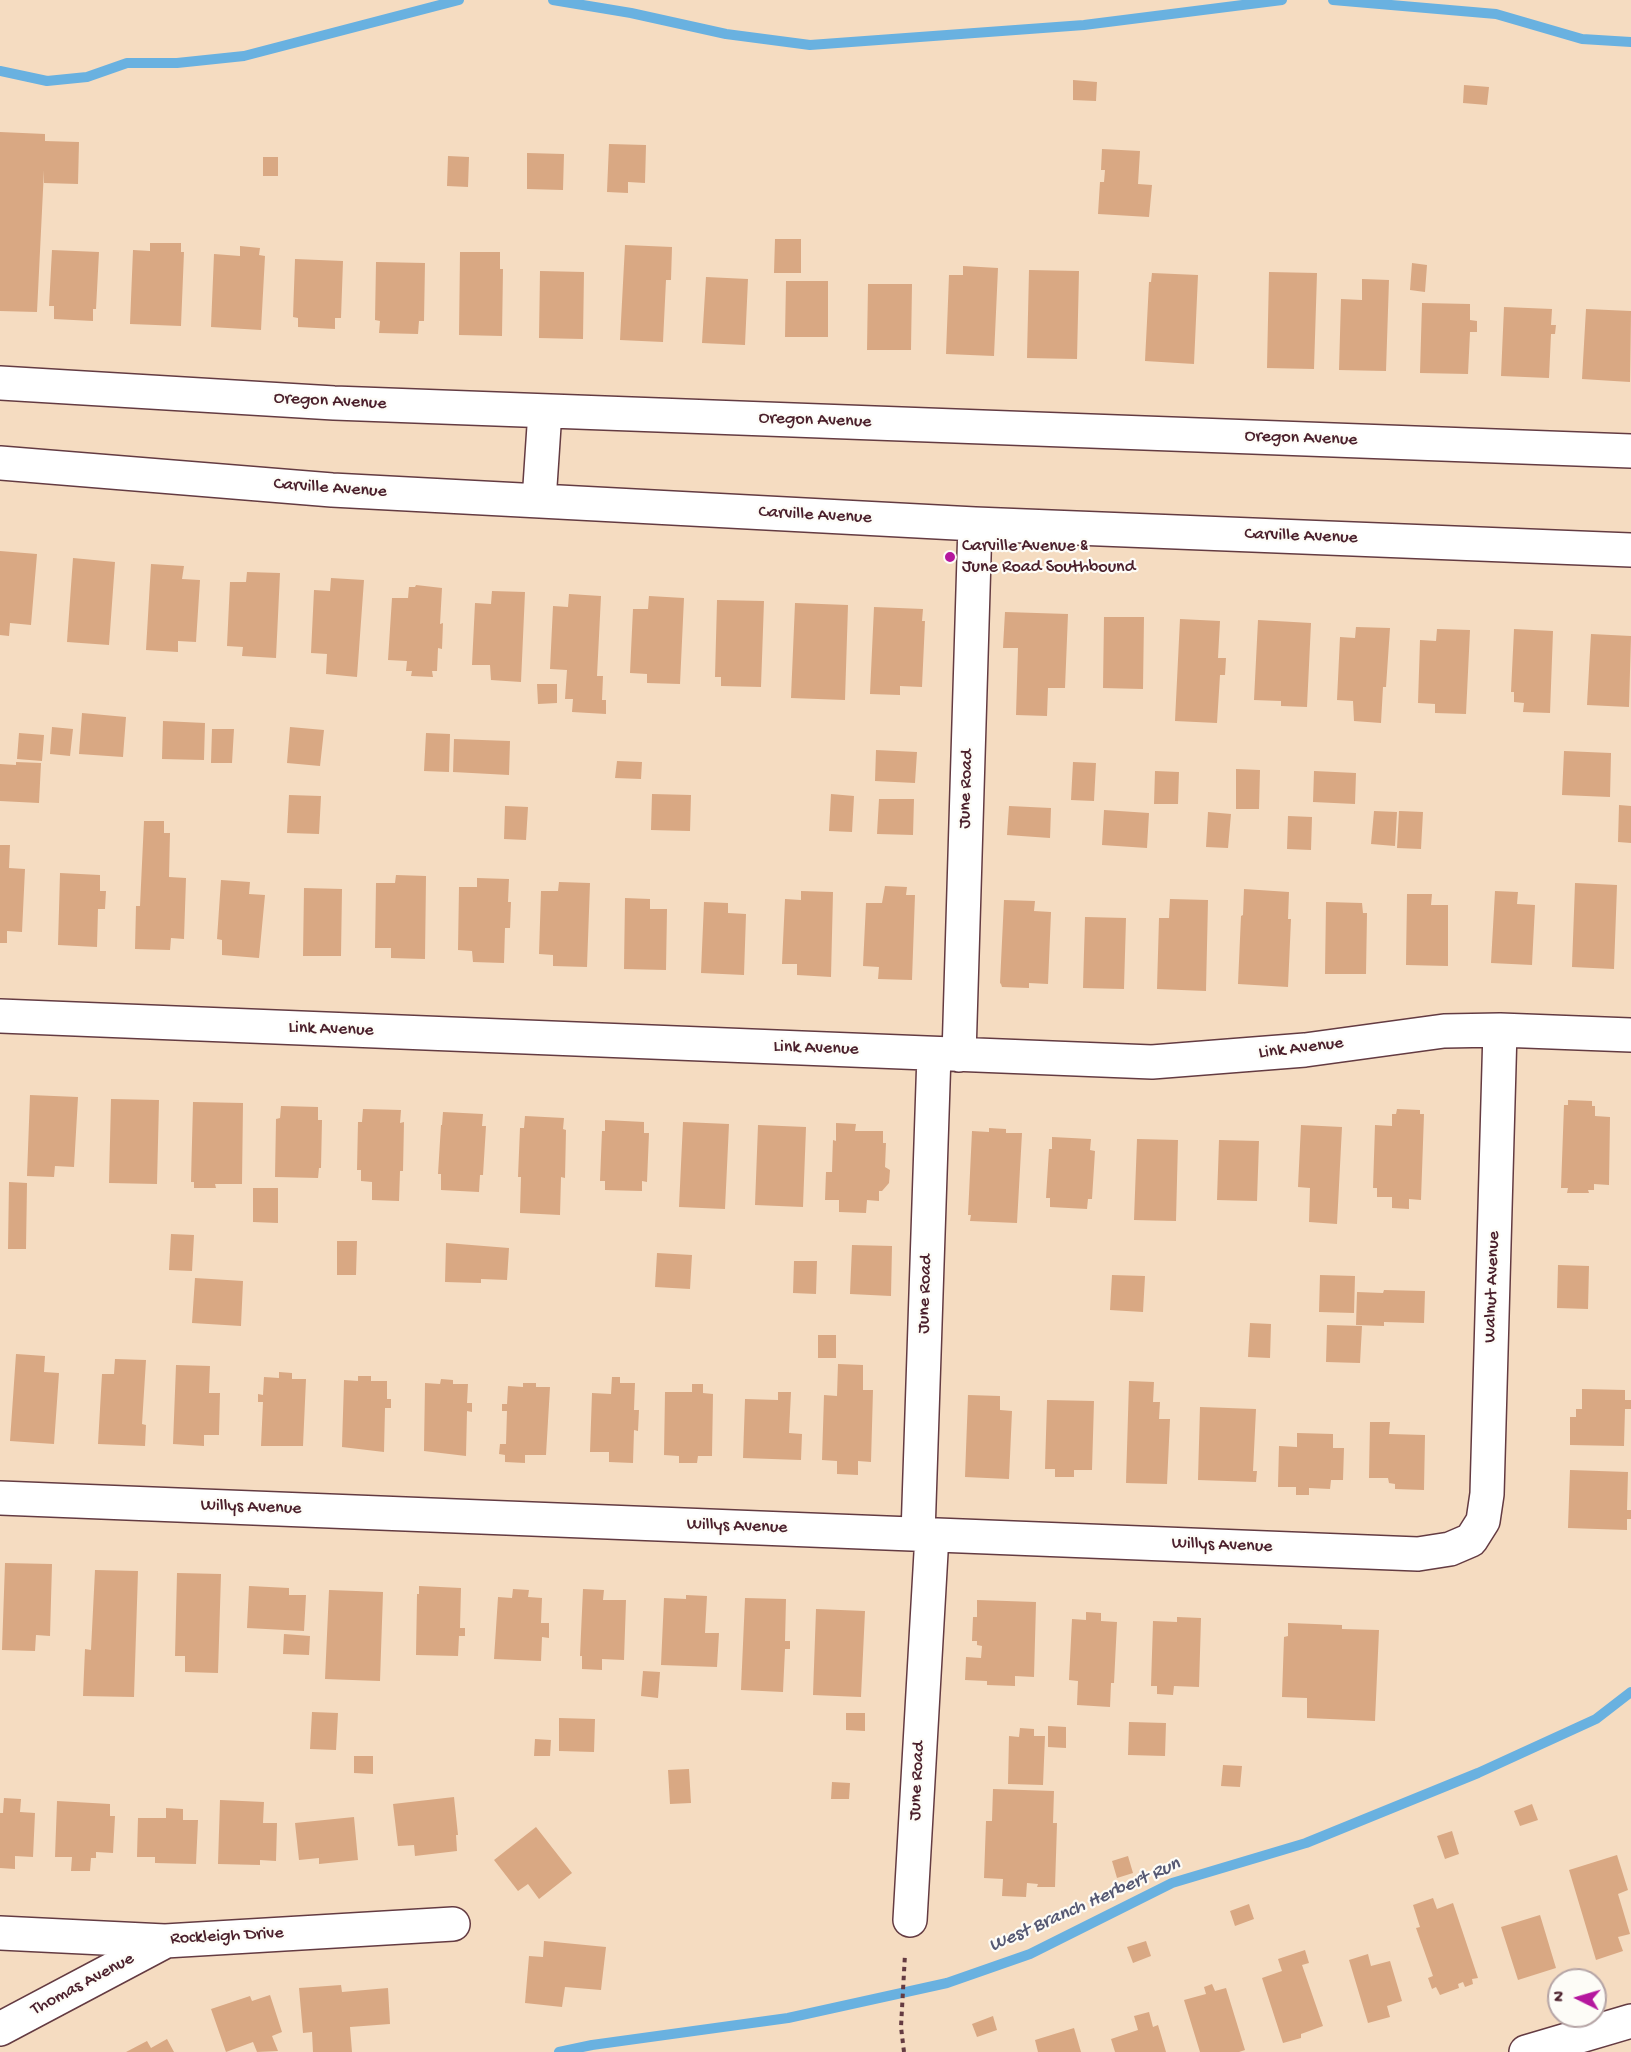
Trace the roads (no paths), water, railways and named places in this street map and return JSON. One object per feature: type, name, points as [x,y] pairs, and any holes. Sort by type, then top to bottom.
[{"type":"street","name":"Oregon Avenue","points":[[0,383],[334,403],[1631,451]]},
{"type":"street","points":[[539,501],[545,411]]},
{"type":"street","name":"Carville Avenue","points":[[0,463],[332,490],[975,524],[1631,550]]},
{"type":"street","name":"June Road","points":[[910,1920],[947,1054],[975,524]]},
{"type":"street","name":"Link Avenue","points":[[0,1016],[1152,1062],[1305,1050],[1444,1031],[1500,1030],[1631,1035]]},
{"type":"street","name":"Walnut Avenue","points":[[1471,1540],[1482,1521],[1487,1494],[1500,1030]]},
{"type":"street","name":"Willys Avenue","points":[[0,1498],[1418,1554],[1450,1550],[1471,1540]]},
{"type":"street","name":"Rockleigh Drive","points":[[0,1933],[165,1941],[453,1924]]},
{"type":"street","name":"Thomas Avenue","points":[[0,2029],[165,1941]]},
{"type":"street","points":[[1526,2052],[1631,2021]]},
{"type":"waterway","points":[[0,71],[47,81],[87,77],[127,63],[177,63],[244,56],[459,0]]},
{"type":"waterway","points":[[553,0],[631,13],[726,34],[810,45],[1084,25],[1282,0]]},
{"type":"waterway","points":[[1333,0],[1496,14],[1582,39],[1631,42]]},
{"type":"waterway","name":"West Branch Herbert Run","points":[[559,2052],[592,2045],[788,2018],[947,1983],[1030,1954],[1172,1883],[1306,1843],[1478,1773],[1596,1719],[1631,1692]]},
{"type":"place","name":"Carville Avenue & June Road Southbound","points":[[950,557]]}]
